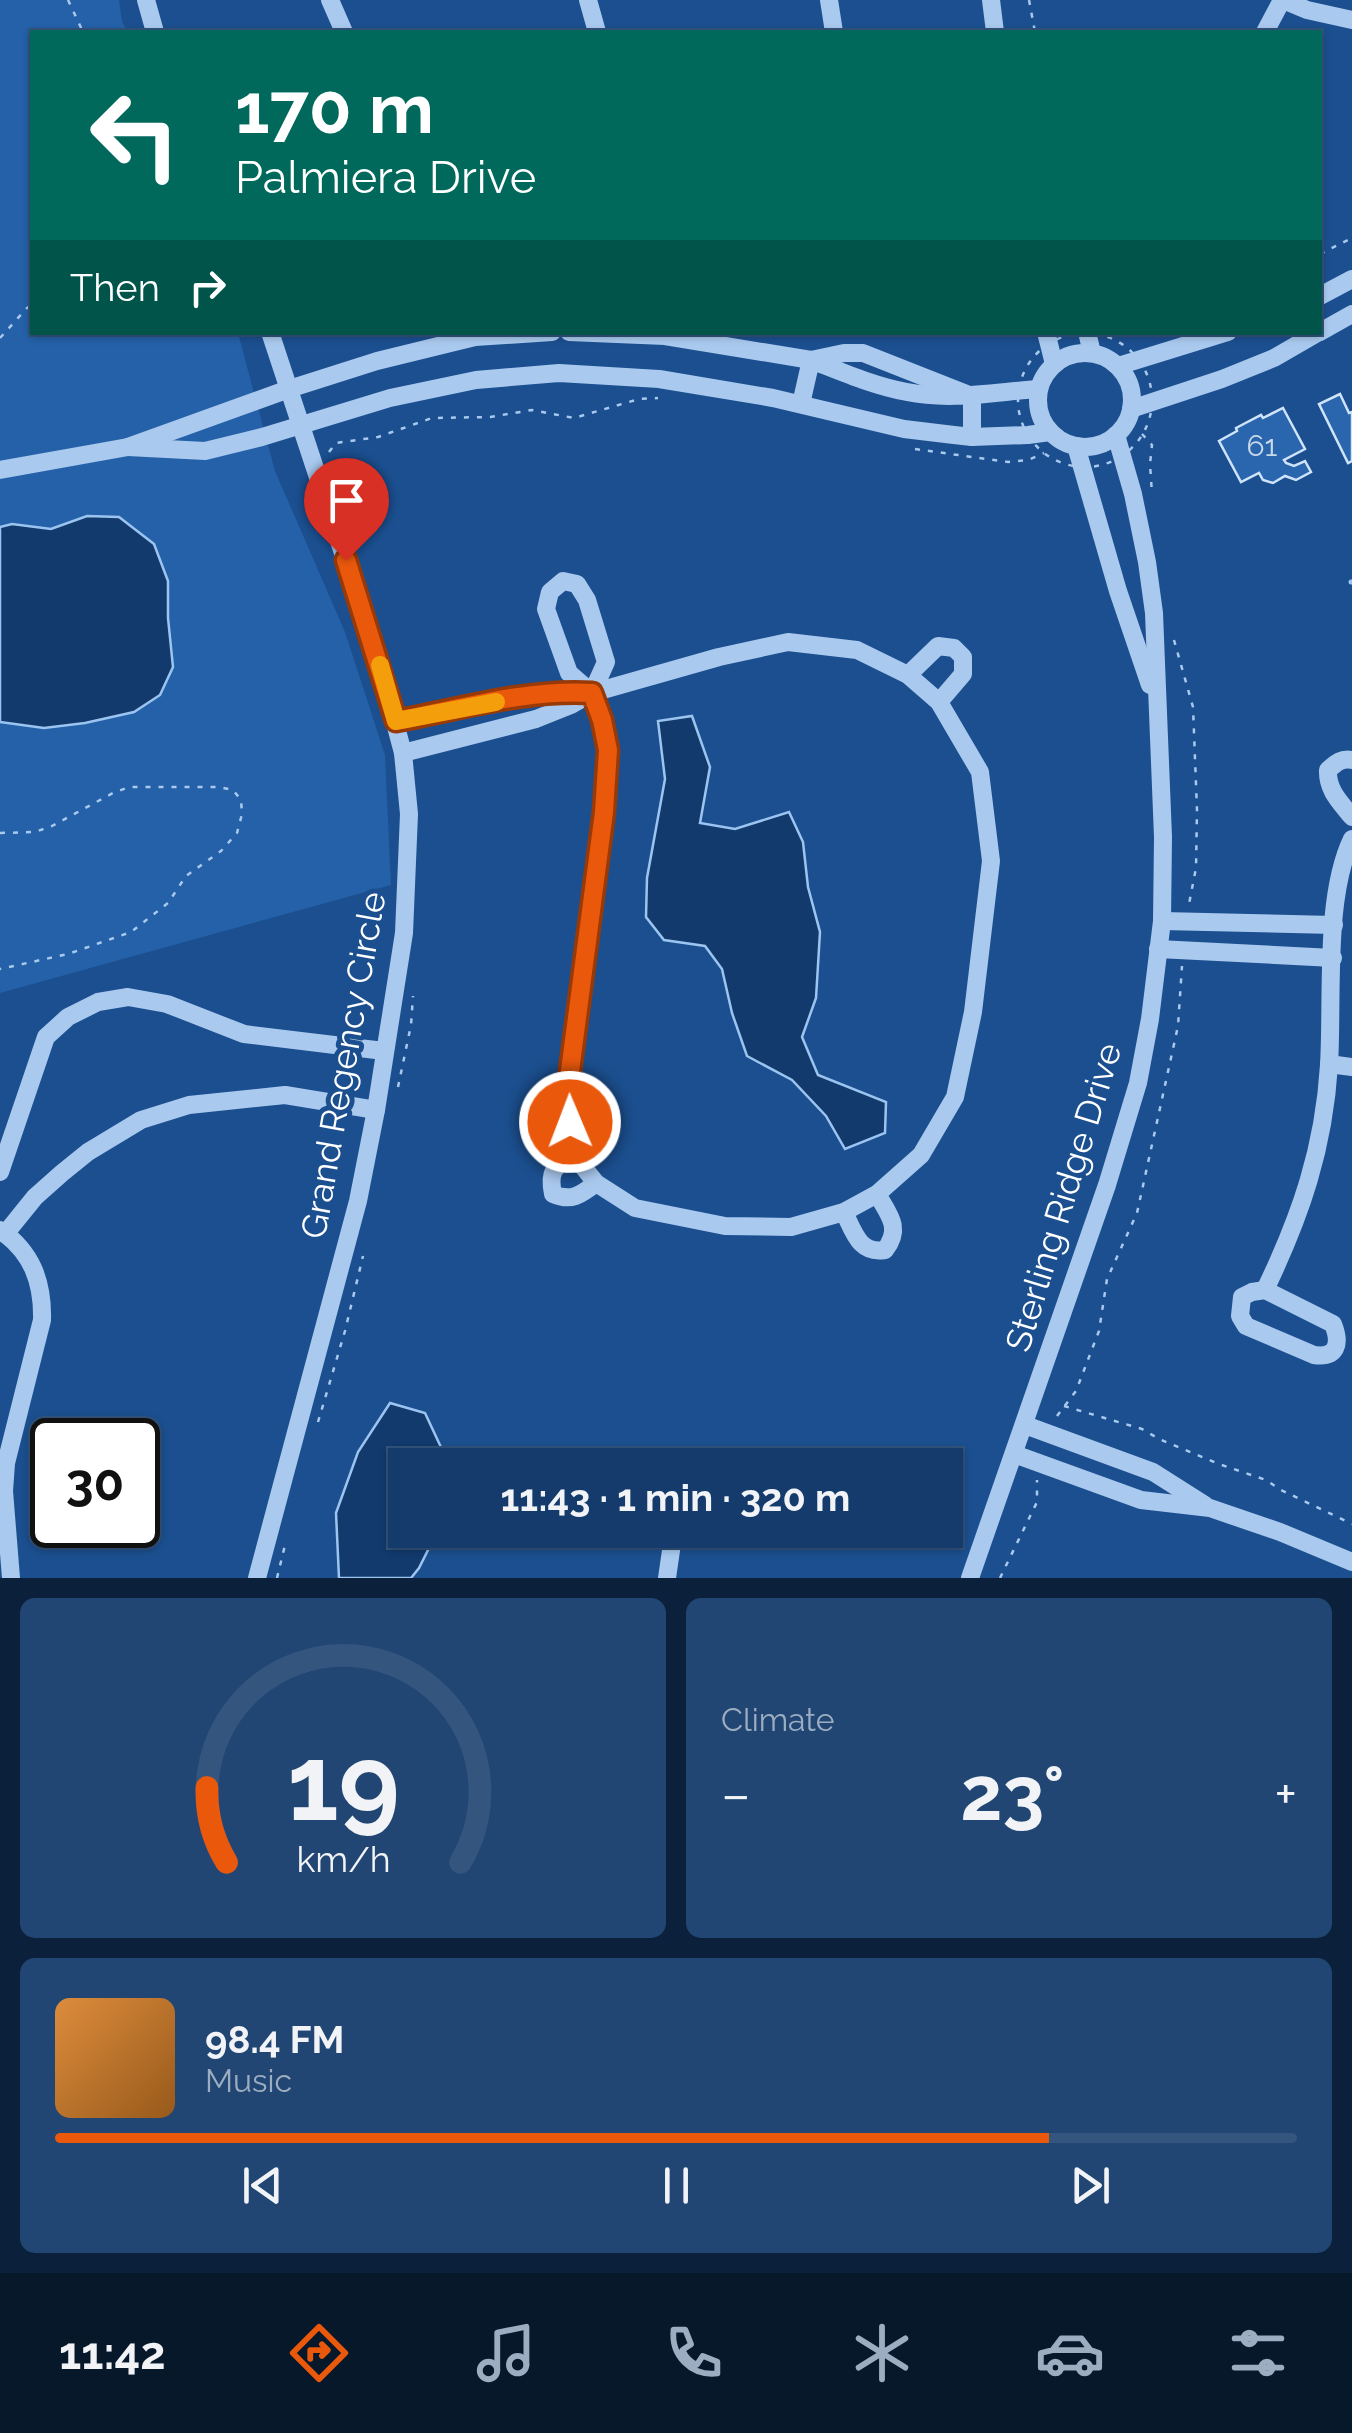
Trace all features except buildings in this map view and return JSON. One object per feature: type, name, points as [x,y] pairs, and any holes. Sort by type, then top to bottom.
[{"type":"street","points":[[146,0],[154,30]]},
{"type":"street","points":[[330,0],[343,30]]},
{"type":"street","points":[[588,0],[596,30]]},
{"type":"street","points":[[829,0],[834,30]]},
{"type":"street","points":[[991,0],[995,30]]},
{"type":"street","points":[[1266,30],[1283,0],[1352,20]]},
{"type":"street","points":[[1322,295],[1352,279]]},
{"type":"street","points":[[1322,331],[1352,314]]},
{"type":"street","name":"Grand Regency Circle","points":[[257,1578],[354,1220],[376,1110],[404,933],[409,814],[396,721],[271,335]]},
{"type":"street","points":[[0,470],[128,448],[377,361],[474,338],[513,335]]},
{"type":"street","points":[[640,335],[811,360],[908,393],[972,396],[1039,389]]},
{"type":"street","points":[[1088,335],[1092,353]]},
{"type":"street","points":[[1118,366],[1218,335]]},
{"type":"street","points":[[1131,409],[1222,380],[1315,335]]},
{"type":"street","points":[[1047,338],[1054,364]]},
{"type":"street","points":[[1078,353],[1092,353],[1118,366],[1130,386],[1131,409],[1116,435],[1098,445],[1076,446],[1050,432],[1040,412],[1039,389],[1054,364],[1078,353]]},
{"type":"street","points":[[802,404],[811,360]]},
{"type":"street","points":[[128,448],[205,451],[390,398],[476,380],[559,373],[659,379],[802,404],[904,429],[972,437],[1050,432]]},
{"type":"street","points":[[972,396],[972,437]]},
{"type":"street","name":"Sterling Ridge Drive","points":[[970,1578],[1107,1185],[1138,1083],[1150,1019],[1162,921],[1154,612],[1133,494],[1116,435]]},
{"type":"street","name":"Sterling Ridge Drive","points":[[1076,446],[1156,705]]},
{"type":"street","points":[[403,753],[536,720],[592,693],[788,642],[857,650],[908,675],[939,702],[980,772],[992,861],[973,1012],[955,1097],[921,1155],[876,1194],[844,1212],[791,1227],[725,1226],[635,1208],[596,1183],[573,1154],[570,1071],[604,812],[608,750],[592,693],[569,673],[546,609],[550,592],[563,581],[578,584],[587,600],[606,662],[592,693]]},
{"type":"street","points":[[908,675],[938,646],[954,648],[963,657],[963,674],[939,702]]},
{"type":"street","points":[[396,721],[532,695],[592,693]]},
{"type":"street","points":[[1352,760],[1337,762],[1328,770],[1330,789],[1352,818]]},
{"type":"street","points":[[1265,1290],[1291,1236],[1320,1144],[1329,1064],[1339,876],[1352,839]]},
{"type":"street","points":[[1162,921],[1334,925]]},
{"type":"street","points":[[1158,949],[1333,958]]},
{"type":"street","points":[[0,1172],[46,1037],[68,1017],[98,1002],[128,998],[167,1004],[244,1034],[384,1051]]},
{"type":"street","points":[[1329,1064],[1352,1066]]},
{"type":"street","points":[[11,1578],[4,1491],[6,1463],[35,1352],[42,1300],[30,1260],[3,1232],[62,1173],[141,1120],[189,1106],[285,1096],[376,1110]]},
{"type":"street","points":[[573,1154],[554,1168],[550,1180],[552,1194],[578,1197],[596,1183]]},
{"type":"street","points":[[844,1212],[860,1244],[874,1252],[885,1250],[894,1239],[894,1224],[876,1194]]},
{"type":"street","points":[[1265,1290],[1334,1324],[1338,1336],[1332,1353],[1325,1357],[1314,1355],[1246,1326],[1240,1316],[1242,1297],[1265,1290]]},
{"type":"street","points":[[1024,1425],[1153,1472],[1210,1508]]},
{"type":"street","points":[[1014,1454],[1141,1500],[1210,1508],[1352,1562]]},
{"type":"street","points":[[667,1578],[671,1548]]},
{"type":"path","points":[[68,0],[82,30]]},
{"type":"path","points":[[1029,0],[1036,30]]},
{"type":"path","points":[[1322,253],[1352,238]]},
{"type":"path","points":[[0,338],[30,306]]},
{"type":"path","points":[[1047,338],[1028,364],[1018,406],[1028,435],[1044,453],[1062,463],[1082,467],[1110,463],[1122,456],[1142,434],[1152,402],[1150,386],[1138,359],[1114,340],[1095,335]]},
{"type":"path","points":[[1114,340],[1116,335]]},
{"type":"path","points":[[328,450],[336,443],[378,437],[432,418],[490,417],[532,410],[574,418],[638,399],[670,397]]},
{"type":"path","points":[[0,833],[34,832],[52,826],[130,788],[220,787],[233,790],[241,800],[237,832],[221,850],[186,876],[168,903],[132,932],[68,954],[0,969]]},
{"type":"path","points":[[397,1094],[411,1025],[413,991]]},
{"type":"path","points":[[319,1419],[365,1245]]},
{"type":"path","points":[[1064,1406],[1142,1429],[1174,1446],[1266,1480],[1352,1524]]},
{"type":"path","points":[[277,1578],[286,1543]]},
{"type":"shaded area","points":[[0,0],[119,0],[126,30],[30,30],[30,335],[239,335],[275,471],[345,632],[385,755],[391,885],[0,993]]},
{"type":"shaded area","points":[[87,516],[119,517],[154,544],[168,581],[173,667],[160,695],[134,712],[44,728],[0,722],[0,527],[12,524],[51,529]]},
{"type":"shaded area","points":[[692,716],[710,767],[700,823],[735,829],[789,812],[803,842],[808,887],[820,932],[816,998],[802,1037],[818,1075],[886,1102],[885,1133],[845,1149],[826,1116],[792,1080],[747,1056],[722,969],[705,946],[664,940],[646,917],[647,878],[665,779],[658,721]]},
{"type":"shaded area","points":[[390,1403],[425,1413],[441,1448],[388,1448],[388,1548],[429,1548],[411,1578],[339,1578],[336,1513],[358,1452]]},
{"type":"slow traffic","points":[[380,665],[396,721],[496,702]]},
{"type":"route","points":[[346,560],[396,721],[532,695],[592,693],[608,750],[604,812],[570,1071],[570,1122]]}]
